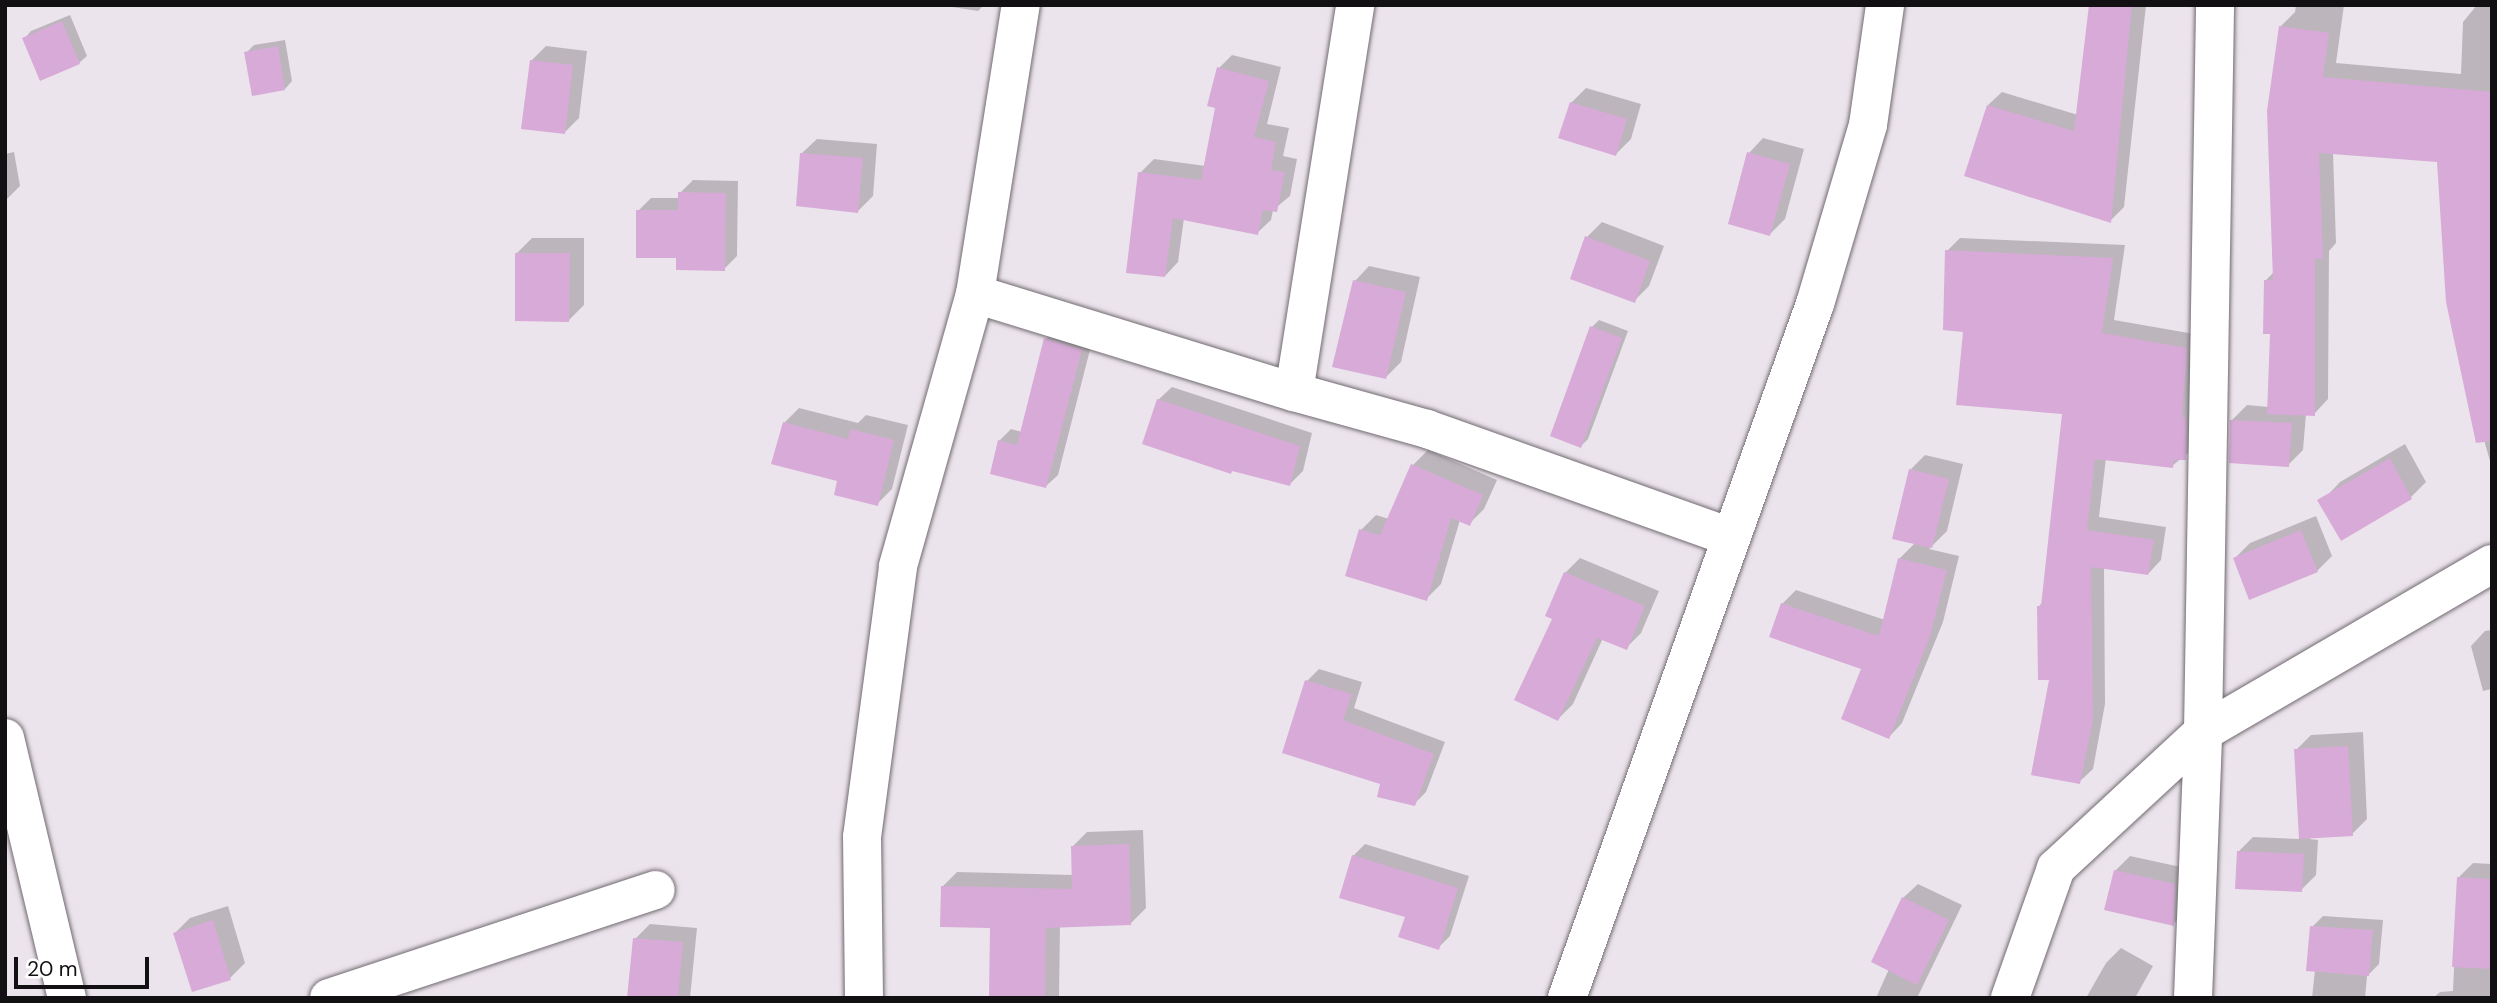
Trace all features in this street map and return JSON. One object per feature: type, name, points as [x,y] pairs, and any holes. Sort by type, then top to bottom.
[{"type":"street","points":[[864,998],[862,837],[898,566],[975,294],[1021,5]]},
{"type":"street","points":[[1294,392],[1355,5]]},
{"type":"street","points":[[1567,998],[1815,304],[1864,138],[1885,5]]},
{"type":"street","points":[[2193,998],[2203,732],[2215,5]]},
{"type":"street","points":[[975,294],[1294,392],[1427,429],[1730,537]]},
{"type":"street","points":[[2010,998],[2056,868],[2203,732],[2492,564]]},
{"type":"street","points":[[5,738],[67,998]]},
{"type":"street","points":[[329,998],[656,890]]},
{"type":"building","points":[[2089,5],[2132,5],[2111,223],[1964,176],[1987,105],[2074,131]]},
{"type":"building","points":[[62,21],[80,64],[40,81],[22,38]]},
{"type":"building","points":[[2279,26],[2329,33],[2323,77],[2492,92],[2492,441],[2476,443],[2446,302],[2437,162],[2319,153],[2323,259],[2315,259],[2315,416],[2267,414],[2270,334],[2263,334],[2264,280],[2273,280],[2267,111]]},
{"type":"building","points":[[278,46],[285,90],[252,96],[244,52]]},
{"type":"building","points":[[530,60],[573,65],[565,134],[521,129]]},
{"type":"building","points":[[1217,67],[1269,81],[1254,137],[1276,142],[1271,170],[1285,172],[1277,212],[1263,210],[1258,235],[1173,218],[1165,277],[1126,273],[1138,172],[1201,180],[1215,108],[1207,106]]},
{"type":"building","points":[[1570,102],[1627,119],[1616,156],[1558,138]]},
{"type":"building","points":[[1747,152],[1790,164],[1770,236],[1728,224]]},
{"type":"building","points":[[800,153],[863,158],[858,213],[796,206]]},
{"type":"building","points":[[678,192],[726,193],[725,271],[676,270],[676,258],[636,258],[636,210],[678,210]]},
{"type":"building","points":[[1585,236],[1650,261],[1635,303],[1570,279]]},
{"type":"building","points":[[1945,250],[2113,258],[2102,333],[2187,348],[2182,417],[2186,417],[2186,460],[2174,460],[2173,468],[2095,459],[2087,530],[2154,540],[2148,575],[2091,567],[2093,719],[2080,784],[2031,775],[2049,680],[2038,680],[2037,606],[2041,606],[2062,414],[1956,405],[1963,332],[1943,330]]},
{"type":"building","points":[[515,253],[570,253],[569,322],[515,321]]},
{"type":"building","points":[[1353,280],[1406,292],[1386,379],[1332,367]]},
{"type":"building","points":[[1590,326],[1622,338],[1581,448],[1550,436]]},
{"type":"building","points":[[1044,338],[1082,350],[1046,488],[990,474],[998,440],[1017,445]]},
{"type":"building","points":[[1157,399],[1300,446],[1290,486],[1232,471],[1231,474],[1142,444]]},
{"type":"building","points":[[2230,420],[2292,423],[2289,467],[2229,463]]},
{"type":"building","points":[[783,422],[848,439],[850,429],[894,440],[878,506],[834,495],[837,481],[771,464]]},
{"type":"building","points":[[2390,458],[2412,499],[2341,541],[2317,500]]},
{"type":"building","points":[[1411,464],[1483,495],[1470,526],[1451,518],[1427,601],[1345,576],[1359,529],[1380,535]]},
{"type":"building","points":[[1909,469],[1949,479],[1932,548],[1892,539]]},
{"type":"building","points":[[2301,530],[2318,572],[2249,600],[2233,558]]},
{"type":"building","points":[[1898,558],[1947,570],[1930,636],[1889,739],[1841,719],[1861,669],[1769,637],[1781,603],[1879,636]]},
{"type":"building","points":[[1564,572],[1645,606],[1627,650],[1597,638],[1558,721],[1514,700],[1552,619],[1545,616]]},
{"type":"building","points":[[1305,680],[1352,694],[1343,720],[1434,754],[1415,806],[1377,797],[1380,784],[1282,753]]},
{"type":"building","points":[[2348,746],[2353,836],[2299,839],[2294,749]]},
{"type":"building","points":[[1129,844],[1131,925],[1046,928],[1045,998],[989,998],[990,928],[940,927],[941,886],[1072,889],[1071,846]]},
{"type":"building","points":[[2237,851],[2304,854],[2302,892],[2235,889]]},
{"type":"building","points":[[1352,855],[1458,888],[1439,950],[1398,937],[1405,917],[1339,898]]},
{"type":"building","points":[[2114,870],[2175,884],[2174,926],[2104,910]]},
{"type":"building","points":[[2457,877],[2492,879],[2492,969],[2452,967]]},
{"type":"building","points":[[1902,897],[1949,920],[1917,985],[1871,962]]},
{"type":"building","points":[[213,920],[231,980],[192,992],[173,933]]},
{"type":"building","points":[[2310,926],[2373,930],[2369,976],[2306,971]]},
{"type":"building","points":[[633,938],[683,942],[678,998],[627,998]]}]
